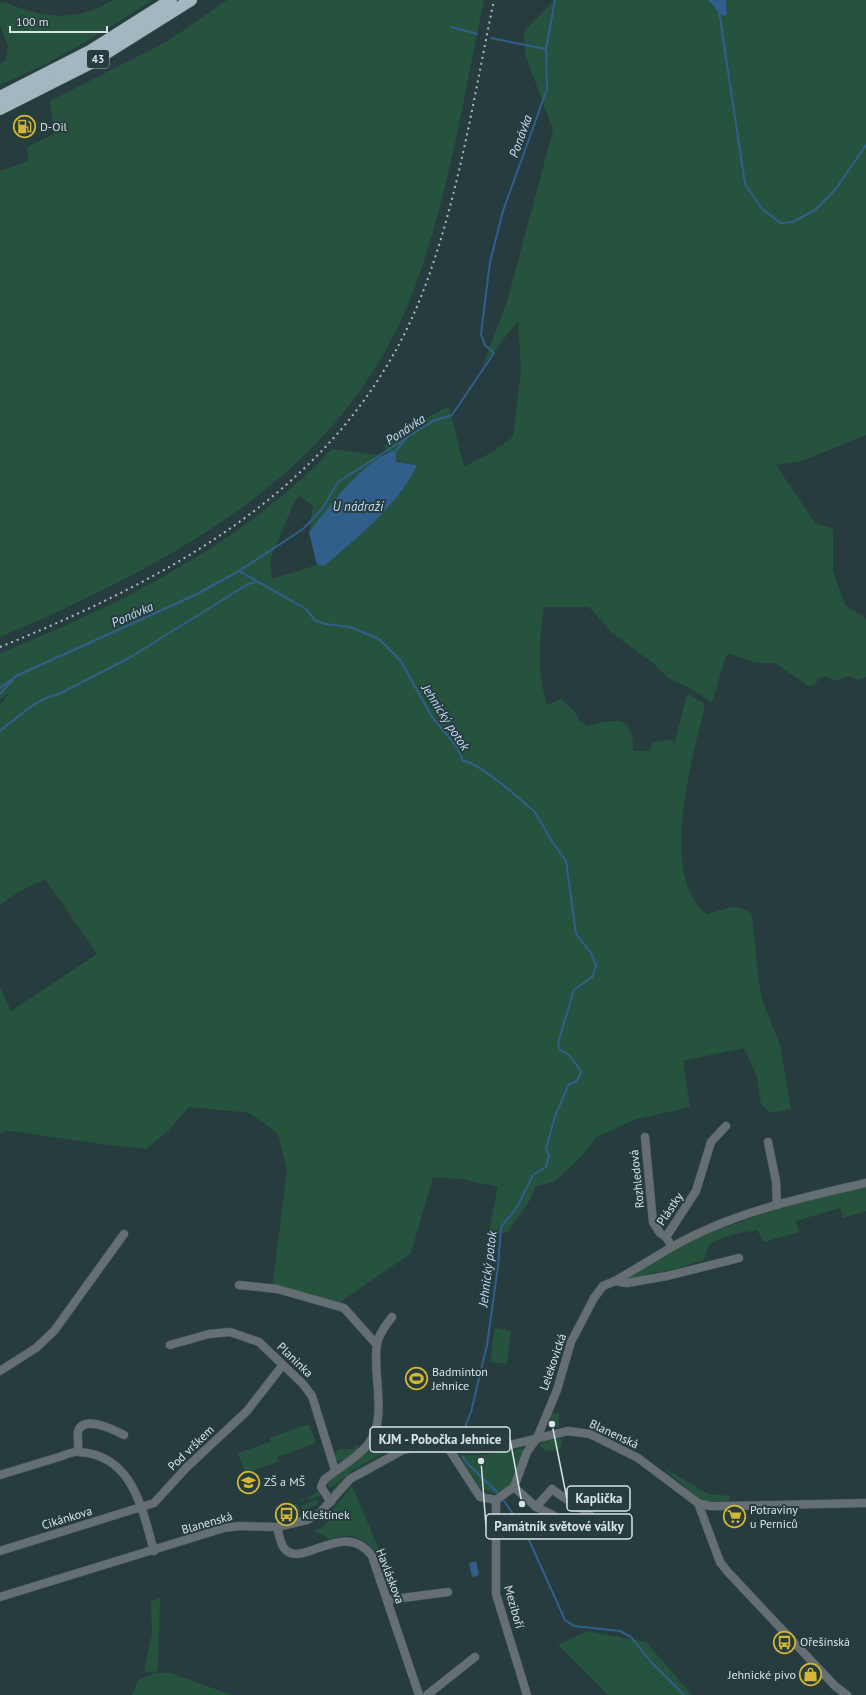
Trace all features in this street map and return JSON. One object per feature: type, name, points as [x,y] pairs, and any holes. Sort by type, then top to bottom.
[{"type":"highway","name":"43","points":[[0,97],[90,51],[171,0]]},
{"type":"highway","name":"43","points":[[0,109],[89,64],[191,0]]},
{"type":"street","name":"Plástky","points":[[672,1247],[666,1237],[696,1191],[711,1142],[726,1126]]},
{"type":"street","name":"Rozhledová","points":[[645,1137],[653,1222],[660,1233],[666,1237]]},
{"type":"street","points":[[768,1142],[776,1181],[777,1205]]},
{"type":"street","points":[[672,1247],[704,1231],[777,1205],[866,1183]]},
{"type":"street","points":[[0,1372],[36,1348],[54,1332],[124,1234]]},
{"type":"street","name":"Lelekovická","points":[[514,1487],[527,1452],[537,1438],[557,1390],[568,1350],[576,1331],[599,1291],[603,1286],[615,1281],[672,1247]]},
{"type":"street","points":[[615,1281],[627,1283],[667,1276],[739,1258]]},
{"type":"street","points":[[239,1285],[277,1289],[344,1308],[377,1345]]},
{"type":"street","points":[[331,1502],[321,1487],[324,1480],[364,1448],[372,1437],[378,1417],[377,1345],[381,1331],[392,1317]]},
{"type":"street","name":"Planinka","points":[[170,1345],[186,1344],[216,1333],[230,1332],[259,1342],[282,1366],[303,1384],[312,1396],[335,1470]]},
{"type":"street","name":"Pod vrškem","points":[[142,1508],[154,1504],[186,1468],[247,1411],[282,1366]]},
{"type":"street","points":[[78,1452],[78,1431],[88,1424],[109,1427],[124,1435]]},
{"type":"street","name":"Blanenská","points":[[0,1597],[232,1526],[277,1528],[313,1518],[331,1502],[350,1479],[403,1450],[413,1448],[449,1449],[494,1447],[568,1431],[590,1434],[638,1458],[698,1503],[710,1506],[866,1502]]},
{"type":"street","points":[[449,1449],[480,1497],[496,1500],[514,1487],[536,1507],[553,1515]]},
{"type":"street","points":[[0,1475],[78,1452],[96,1456],[117,1466],[129,1480],[142,1508],[154,1551]]},
{"type":"street","points":[[536,1507],[552,1489],[564,1499],[582,1508],[590,1515]]},
{"type":"street","name":"Meziboří","points":[[496,1500],[496,1594],[527,1695]]},
{"type":"street","points":[[698,1503],[720,1562],[835,1686],[847,1695]]},
{"type":"street","name":"Cikánkova","points":[[0,1551],[142,1508]]},
{"type":"street","name":"Havláskova","points":[[277,1528],[284,1548],[292,1554],[300,1554],[338,1541],[362,1544],[372,1556],[419,1695]]},
{"type":"street","points":[[388,1600],[448,1592]]},
{"type":"street","points":[[427,1695],[475,1658]]},
{"type":"green space","points":[[113,0],[152,0],[59,57],[0,85],[0,64],[6,60],[8,47],[0,25],[0,2],[35,12],[60,16],[86,12]]},
{"type":"green space","points":[[227,0],[484,0],[447,179],[428,250],[416,284],[395,334],[369,378],[338,419],[304,455],[267,488],[226,519],[182,547],[136,573],[69,606],[0,637],[0,171],[28,161],[27,147],[54,134],[50,101],[168,41]]},
{"type":"green space","points":[[553,0],[708,0],[719,14],[728,10],[726,0],[866,0],[866,435],[802,461],[776,465],[815,523],[833,529],[833,571],[841,594],[845,604],[866,619],[866,677],[859,680],[848,676],[837,681],[824,676],[810,687],[775,663],[756,663],[730,654],[726,656],[712,702],[688,687],[668,678],[653,663],[613,634],[589,607],[544,607],[541,632],[540,669],[547,705],[561,699],[574,711],[580,721],[587,726],[612,721],[623,723],[628,726],[631,732],[633,739],[633,751],[650,751],[653,742],[672,739],[674,745],[687,694],[702,702],[705,706],[693,754],[683,815],[681,845],[684,873],[692,896],[707,914],[736,907],[747,911],[752,916],[759,983],[763,1002],[781,1048],[791,1109],[770,1113],[761,1104],[757,1077],[744,1048],[683,1061],[690,1107],[633,1120],[595,1138],[582,1156],[555,1181],[535,1187],[530,1200],[508,1232],[488,1235],[498,1187],[461,1179],[433,1177],[411,1253],[333,1307],[272,1289],[287,1170],[278,1134],[250,1113],[189,1107],[168,1131],[146,1149],[11,1131],[0,1134],[0,986],[11,1011],[97,954],[45,879],[20,891],[0,905],[0,705],[11,691],[0,700],[0,653],[90,614],[177,569],[219,543],[259,514],[297,483],[332,449],[383,456],[357,476],[309,532],[313,506],[300,496],[295,500],[270,560],[272,579],[317,565],[324,566],[376,520],[399,494],[417,465],[396,462],[397,455],[393,451],[388,453],[384,446],[430,416],[449,406],[464,467],[494,451],[513,437],[521,370],[518,321],[482,367],[507,302],[553,130],[525,54],[524,31],[552,3]]},
{"type":"green space","points":[[866,1186],[866,1211],[843,1218],[840,1208],[796,1221],[799,1232],[764,1242],[757,1230],[723,1238],[712,1243],[707,1248],[704,1260],[672,1270],[648,1274],[645,1278],[624,1280],[698,1237],[768,1212]]},
{"type":"green space","points":[[495,1328],[511,1331],[507,1364],[490,1362]]},
{"type":"green space","points":[[559,1413],[559,1427],[554,1428],[554,1422],[547,1424],[552,1414]]},
{"type":"green space","points":[[309,1424],[316,1443],[277,1457],[278,1462],[245,1473],[238,1453],[271,1442],[269,1438]]},
{"type":"green space","points":[[378,1429],[380,1429],[381,1445],[394,1442],[394,1447],[352,1471],[331,1488],[328,1487],[328,1482],[350,1465]]},
{"type":"green space","points":[[559,1438],[562,1440],[560,1450],[555,1451],[543,1449],[539,1445],[543,1442]]},
{"type":"green space","points":[[356,1444],[358,1445],[358,1450],[346,1459],[339,1461],[336,1459],[334,1454],[339,1449],[355,1449]]},
{"type":"green space","points":[[415,1444],[393,1450],[406,1445]]},
{"type":"green space","points":[[522,1448],[523,1457],[517,1474],[508,1487],[497,1494],[481,1489],[459,1455],[486,1455]]},
{"type":"green space","points":[[393,1450],[361,1468],[334,1491],[331,1491],[347,1477],[370,1462]]},
{"type":"green space","points":[[662,1467],[708,1494],[730,1496],[729,1502],[707,1501],[697,1497]]},
{"type":"green space","points":[[352,1486],[383,1559],[378,1560],[370,1546],[359,1538],[346,1536],[330,1539],[314,1531],[323,1527],[328,1521],[326,1518]]},
{"type":"green space","points":[[319,1491],[320,1496],[305,1501]]},
{"type":"green space","points":[[318,1499],[318,1504],[303,1511],[301,1506]]},
{"type":"green space","points":[[297,1504],[300,1511],[281,1516],[282,1510],[290,1505]]},
{"type":"green space","points":[[160,1598],[158,1666],[156,1673],[144,1671],[152,1634],[151,1601]]},
{"type":"green space","points":[[587,1631],[646,1642],[692,1695],[608,1695],[558,1645]]},
{"type":"green space","points":[[156,1673],[170,1673],[232,1695],[132,1695],[138,1680]]},
{"type":"water","points":[[708,0],[726,0],[727,13],[725,16],[720,14]]},
{"type":"water","name":"U nádraží","points":[[393,451],[396,452],[396,462],[417,465],[409,480],[376,520],[324,566],[317,565],[309,532],[336,498],[359,474],[370,464]]},
{"type":"water","points":[[476,1561],[479,1575],[472,1577],[469,1563]]},
{"type":"waterway","name":"Ponávka","points":[[0,694],[16,676],[195,595],[239,571],[304,528],[322,509],[338,482],[433,421],[452,415],[494,353],[485,345],[481,334],[490,262],[503,211],[547,89],[546,49],[555,0]]},
{"type":"waterway","name":"Ponávka","points":[[719,11],[745,184],[762,209],[781,223],[793,222],[815,210],[835,190],[866,145]]},
{"type":"waterway","points":[[451,27],[477,34]]},
{"type":"waterway","points":[[491,38],[546,49]]},
{"type":"waterway","name":"Ponávka","points":[[394,453],[404,441]]},
{"type":"waterway","name":"Jehnický potok","points":[[239,571],[306,609],[315,620],[325,624],[350,627],[379,639],[400,660],[432,717],[457,747],[463,761],[479,767],[489,774],[535,812],[551,840],[566,861],[576,934],[591,953],[596,965],[593,976],[574,990],[558,1043],[560,1050],[569,1055],[581,1071],[577,1080],[569,1084],[555,1116],[546,1149],[549,1155],[546,1167],[533,1175],[517,1207],[501,1227],[498,1266],[487,1345],[471,1412],[465,1427],[462,1444]]},
{"type":"waterway","points":[[0,731],[35,704],[50,696],[57,695],[129,658],[248,584],[256,582]]},
{"type":"waterway","name":"Ponávka","points":[[0,688],[12,679]]},
{"type":"waterway","name":"Jehnický potok","points":[[463,1457],[466,1462],[497,1492]]},
{"type":"waterway","name":"Jehnický potok","points":[[504,1501],[525,1531],[565,1620],[574,1626],[620,1631],[631,1637],[651,1662],[684,1695]]},
{"type":"railway","points":[[0,647],[67,618],[132,587],[194,552],[252,512],[306,467],[353,415],[392,356],[424,289],[436,254],[447,218],[465,146],[494,0]]},
{"type":"place","name":"D-Oil","points":[[25,127]]},
{"type":"place","name":"Badminton Jehnice","points":[[416,1379]]},
{"type":"place","name":"Kaplička","points":[[552,1424]]},
{"type":"place","name":"Památník světové války","points":[[481,1461]]},
{"type":"place","name":"ZŠ a MŠ","points":[[248,1482]]},
{"type":"place","name":"KJM - Pobočka Jehnice","points":[[522,1504]]},
{"type":"place","name":"Kleštínek","points":[[286,1515]]},
{"type":"place","name":"Potraviny u Perniců","points":[[735,1517]]},
{"type":"place","name":"Ořešínská","points":[[785,1642]]},
{"type":"place","name":"Jehnické pivo","points":[[811,1675]]}]
